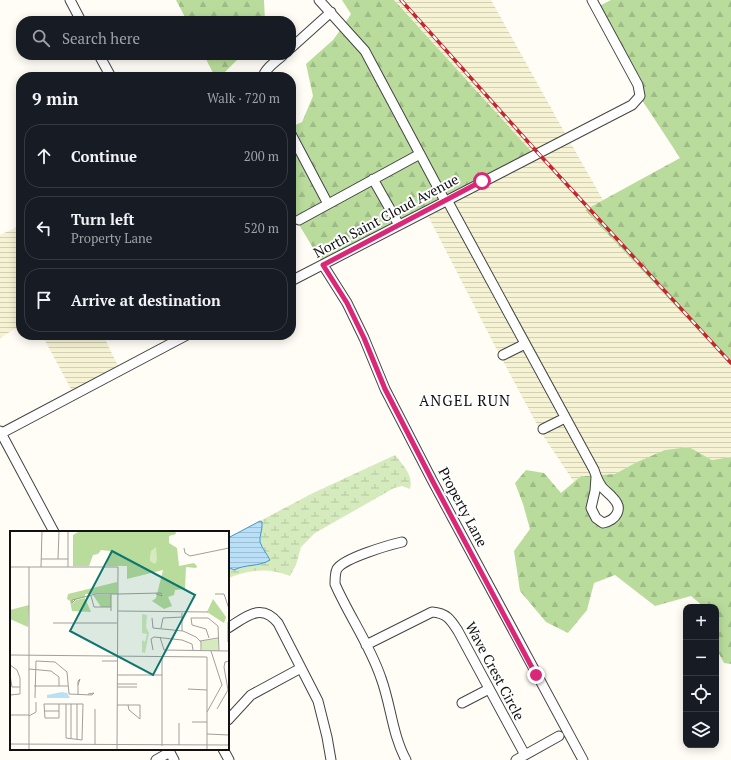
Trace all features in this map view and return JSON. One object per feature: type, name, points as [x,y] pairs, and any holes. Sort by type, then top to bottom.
[{"type":"street","points":[[70,0],[79,16]]},
{"type":"street","points":[[319,0],[364,51],[566,418],[601,486],[614,499],[618,511],[616,516],[612,520],[603,523],[596,518],[591,508],[596,477]]},
{"type":"street","name":"North Saint Cloud Avenue","points":[[296,278],[632,105],[640,96],[638,85],[592,0]]},
{"type":"street","points":[[296,43],[330,12]]},
{"type":"street","points":[[102,60],[108,72]]},
{"type":"street","points":[[265,72],[278,60]]},
{"type":"street","points":[[296,143],[328,204]]},
{"type":"street","points":[[299,220],[420,154]]},
{"type":"street","points":[[373,179],[399,225]]},
{"type":"street","name":"Property Lane","points":[[323,265],[347,303],[364,338],[385,389],[432,480],[583,760]]},
{"type":"street","points":[[53,531],[0,432],[177,340]]},
{"type":"street","points":[[503,355],[525,344]]},
{"type":"street","points":[[543,429],[566,418]]},
{"type":"street","points":[[402,542],[385,546],[338,567],[335,584],[382,678],[395,732],[406,760]]},
{"type":"street","points":[[229,627],[249,614],[257,612],[270,615],[278,623],[316,694],[322,710],[331,760]]},
{"type":"street","name":"Wave Crest Circle","points":[[366,645],[432,612],[440,613],[450,619],[525,756]]},
{"type":"street","points":[[229,719],[251,695],[301,668]]},
{"type":"street","points":[[462,703],[489,689]]},
{"type":"street","points":[[516,760],[560,736]]},
{"type":"street","points":[[224,750],[229,760]]},
{"type":"street","points":[[156,760],[171,754]]},
{"type":"shaded area","points":[[394,0],[491,0],[566,135],[461,189],[530,150]]},
{"type":"shaded area","points":[[569,140],[603,200],[585,210],[731,365],[731,457],[712,460],[689,447],[669,450],[637,462],[615,474],[600,475],[452,201]]},
{"type":"shaded area","points":[[446,204],[521,343],[499,354],[427,214]]},
{"type":"shaded area","points":[[16,227],[16,328],[0,338],[0,235]]},
{"type":"shaded area","points":[[45,340],[105,340],[118,366],[72,391]]},
{"type":"shaded area","points":[[524,348],[561,417],[541,432],[502,359]]},
{"type":"shaded area","points":[[564,422],[592,476],[581,476],[574,482],[542,434]]},
{"type":"green space","points":[[176,0],[264,0],[265,16],[184,16]]},
{"type":"green space","points":[[342,0],[394,0],[531,151],[446,197],[345,23],[351,14]]},
{"type":"green space","points":[[611,0],[731,0],[731,365],[585,210],[680,158],[642,100],[599,6]]},
{"type":"green space","points":[[341,29],[358,48],[415,153],[329,199],[296,136],[296,125],[302,122],[313,96],[306,64],[333,40]]},
{"type":"green space","points":[[206,60],[237,60],[225,72],[212,72]]},
{"type":"green space","points":[[296,151],[323,203],[296,217]]},
{"type":"green space","points":[[418,158],[440,200],[400,221],[377,180]]},
{"type":"green space","points":[[371,184],[394,224],[321,261],[298,223]]},
{"type":"green space","points":[[689,447],[712,460],[731,457],[731,664],[724,663],[719,654],[719,604],[700,604],[691,596],[655,606],[615,575],[594,583],[587,610],[568,633],[546,622],[520,591],[514,551],[530,529],[515,483],[526,470],[544,473],[561,493],[581,476],[592,476],[593,520],[619,518],[600,475],[615,474],[637,462],[665,450]]},
{"type":"green space","points":[[395,455],[409,475],[411,484],[410,489],[402,486],[394,488],[315,533],[301,547],[296,565],[290,576],[274,571],[251,571],[229,578],[229,568],[234,570],[269,560],[260,542],[262,522],[260,521],[313,493]]},
{"type":"water","points":[[260,521],[262,522],[260,542],[270,560],[261,564],[234,570],[229,568],[229,537]]},
{"type":"railway","points":[[401,0],[538,153],[731,363]]},
{"type":"district","name":"ANGEL RUN","points":[[465,401]]},
{"type":"route","points":[[482,181],[323,265],[347,303],[364,338],[385,389],[536,675]]}]
